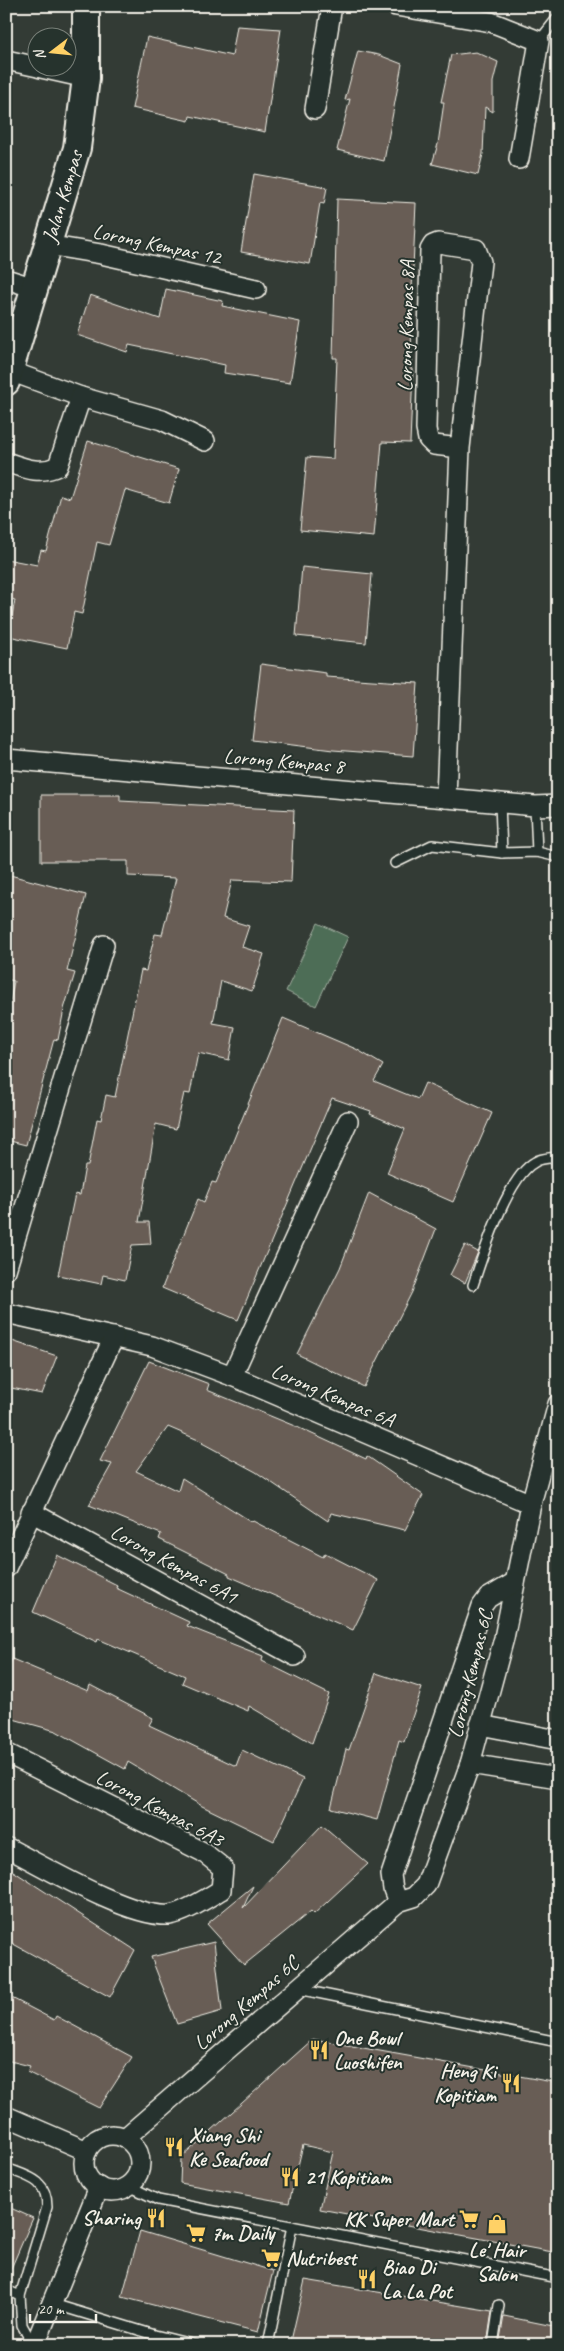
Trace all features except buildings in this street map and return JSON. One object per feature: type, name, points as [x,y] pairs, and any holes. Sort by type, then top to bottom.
[{"type":"street","name":"Jalan Kempas","points":[[8,377],[77,148],[86,78],[86,6]]},
{"type":"street","points":[[315,109],[332,6]]},
{"type":"street","points":[[396,6],[492,22],[539,41],[519,159]]},
{"type":"street","points":[[6,60],[28,65]]},
{"type":"street","points":[[78,76],[86,78]]},
{"type":"street","name":"Lorong Kempas 8A","points":[[446,798],[460,448],[481,262],[476,249],[438,243],[433,245],[430,250],[426,429],[428,439],[434,446],[460,448]]},
{"type":"street","name":"Lorong Kempas 12","points":[[48,245],[101,254],[256,289]]},
{"type":"street","points":[[6,279],[35,288]]},
{"type":"street","points":[[8,377],[162,420],[206,441]]},
{"type":"street","points":[[6,462],[24,468],[47,472],[58,466],[81,398]]},
{"type":"street","name":"Lorong Kempas 8","points":[[6,759],[535,806],[558,805]]},
{"type":"street","points":[[6,1270],[104,945]]},
{"type":"street","points":[[232,1376],[348,1121]]},
{"type":"street","name":"Lorong Kempas 6A","points":[[6,1313],[152,1346],[232,1376],[531,1504]]},
{"type":"street","points":[[6,1568],[14,1534],[31,1512],[114,1337]]},
{"type":"street","name":"Lorong Kempas 6C","points":[[125,2138],[398,1902],[414,1897],[426,1885],[470,1764],[504,1638],[531,1504],[558,1404]]},
{"type":"street","name":"Lorong Kempas 6A1","points":[[31,1512],[295,1656]]},
{"type":"street","name":"Lorong Kempas 6C","points":[[398,1902],[391,1875],[482,1606],[493,1595],[515,1582]]},
{"type":"street","points":[[480,1725],[558,1740]]},
{"type":"street","name":"Lorong Kempas 6A3","points":[[6,1754],[203,1852],[223,1868],[221,1890],[199,1903],[170,1915],[138,1911],[106,1898],[6,1847]]},
{"type":"street","points":[[470,1764],[558,1778]]},
{"type":"street","points":[[6,2116],[87,2151]]},
{"type":"street","points":[[116,2135],[125,2138],[138,2151],[140,2161],[136,2179],[129,2186],[112,2191],[99,2187],[88,2177],[85,2169],[87,2151],[99,2138],[116,2135]]},
{"type":"street","points":[[34,2345],[54,2304],[99,2187]]},
{"type":"lane","points":[[539,41],[558,17]]},
{"type":"lane","points":[[500,803],[502,853]]},
{"type":"lane","points":[[535,806],[537,852]]},
{"type":"lane","points":[[395,863],[432,845],[502,853],[537,852],[558,857]]},
{"type":"lane","points":[[473,1285],[493,1227],[514,1184],[535,1162],[558,1156]]},
{"type":"lane","points":[[296,1989],[558,2042]]},
{"type":"lane","points":[[6,2168],[36,2180],[47,2193],[47,2207],[20,2296],[22,2325],[34,2345]]},
{"type":"lane","points":[[129,2186],[158,2200],[558,2278]]},
{"type":"lane","points":[[268,2345],[292,2226]]},
{"type":"lane","points":[[6,2290],[20,2296]]},
{"type":"lane","points":[[54,2304],[155,2336],[196,2345]]},
{"type":"lane","points":[[493,2345],[499,2305]]},
{"type":"green space","points":[[318,923],[348,937],[316,1006],[286,991]]},
{"type":"place","name":"One Bowl Luoshifen","points":[[319,2050]]},
{"type":"place","name":"Heng Ki Kopitiam","points":[[511,2083]]},
{"type":"place","name":"Xiang Shi Ke Seafood","points":[[174,2147]]},
{"type":"place","name":"21 Kopitiam","points":[[290,2177]]},
{"type":"place","name":"Sharing","points":[[156,2218]]},
{"type":"place","name":"KK Super Mart","points":[[469,2219]]},
{"type":"place","name":"Le' Hair Salon","points":[[497,2224]]},
{"type":"place","name":"7m Daily","points":[[196,2233]]},
{"type":"place","name":"Nutribest","points":[[271,2258]]},
{"type":"place","name":"Biao Di La La Pot","points":[[367,2279]]}]
